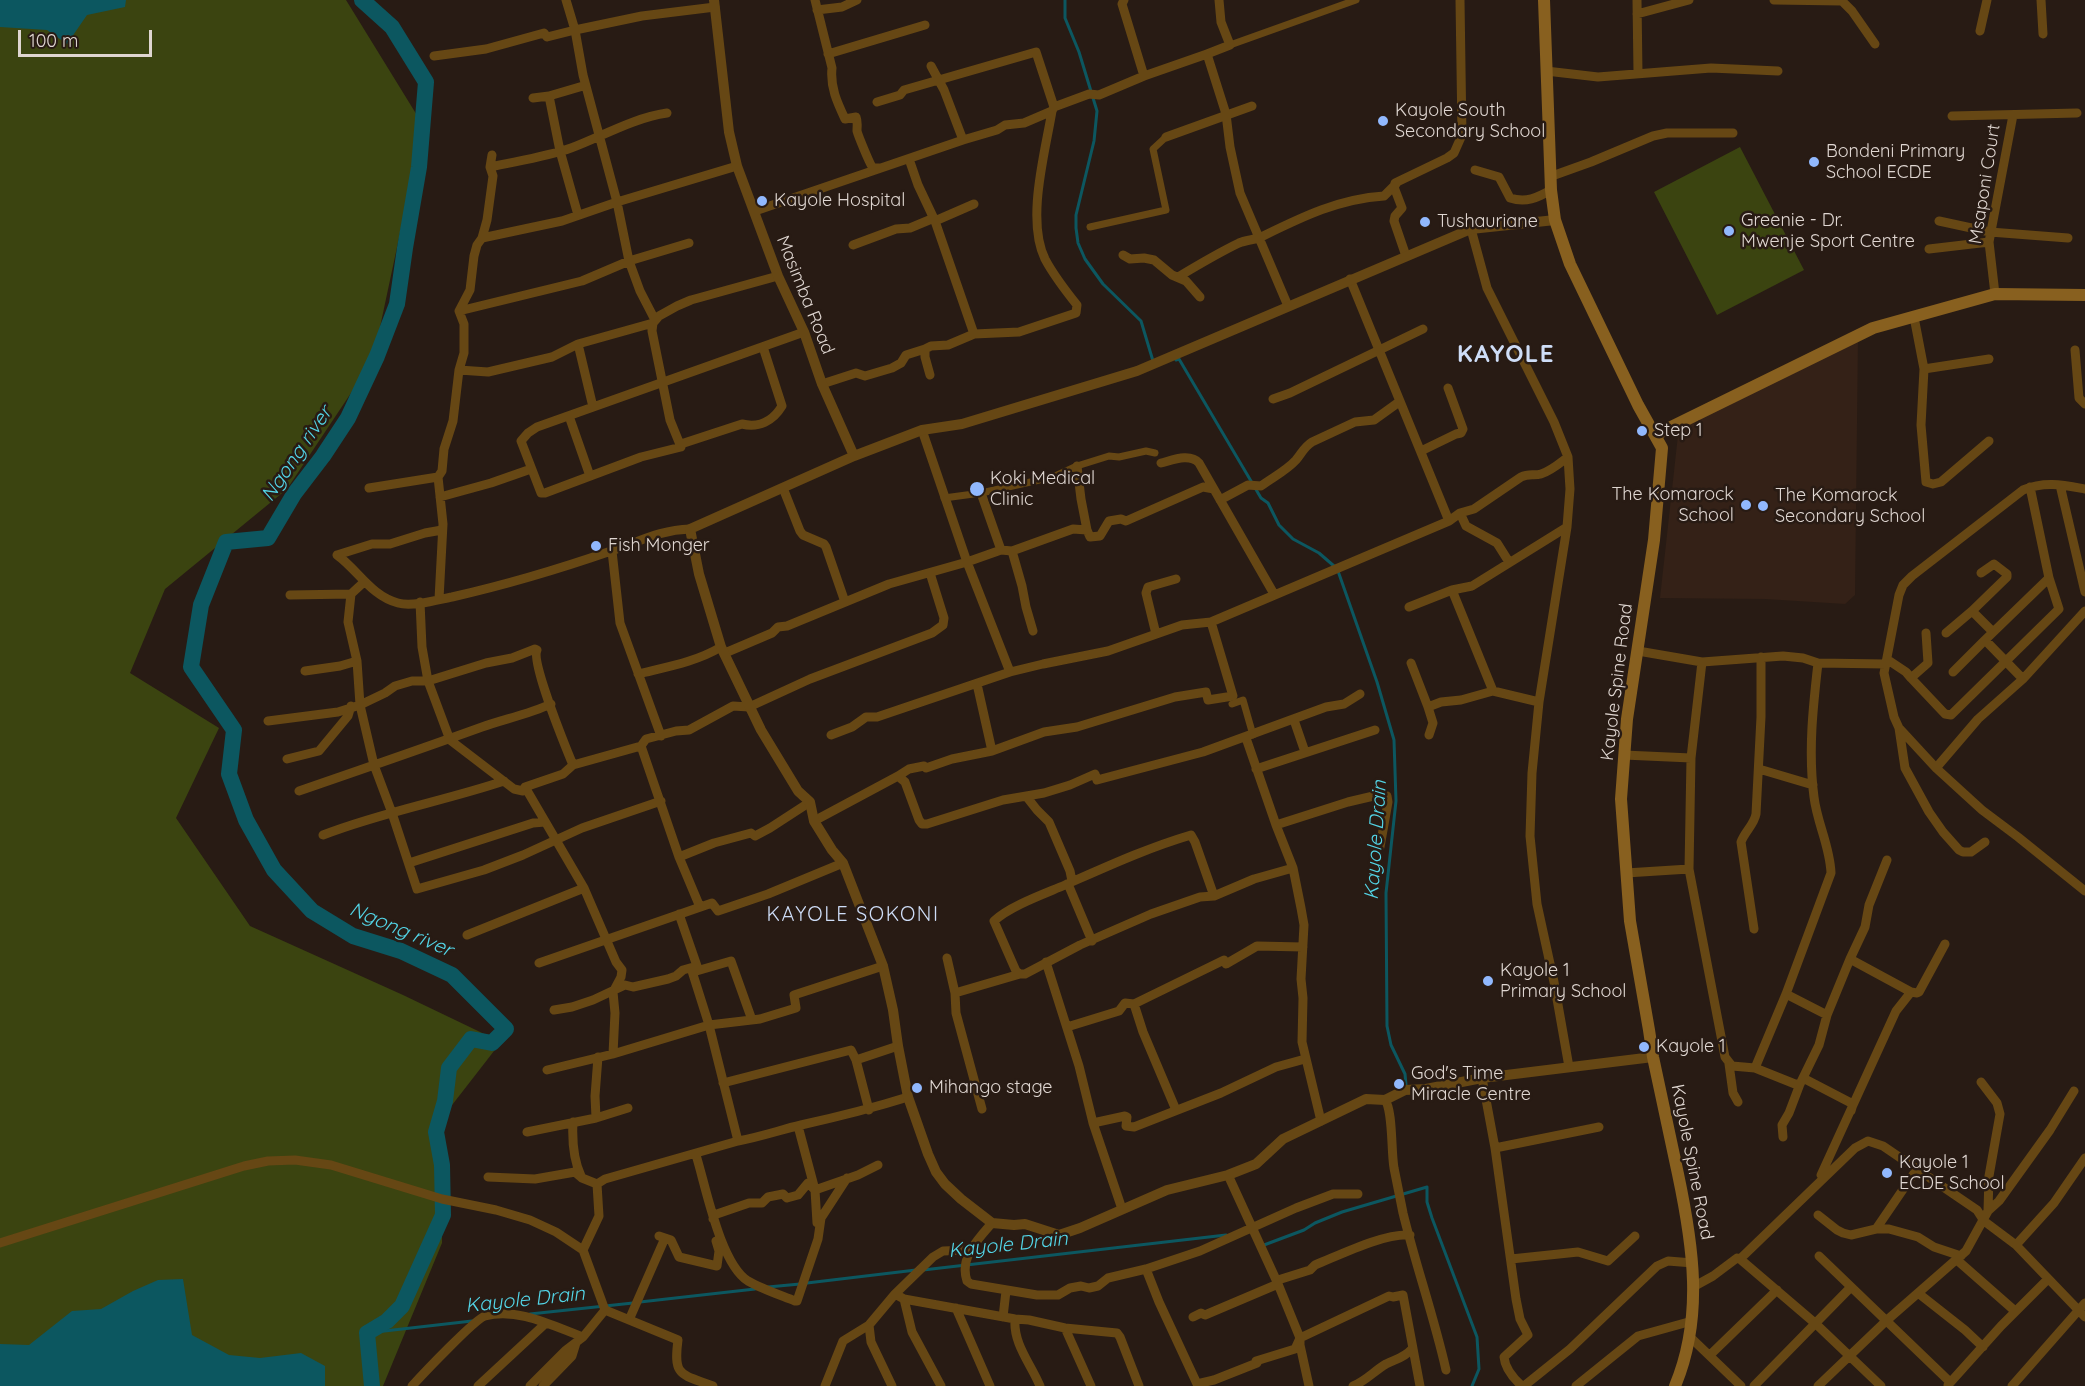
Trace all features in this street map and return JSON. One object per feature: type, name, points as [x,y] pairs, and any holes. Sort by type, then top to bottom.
[{"type":"main road","name":"Kayole Spine Road","points":[[1544,0],[1551,189],[1555,220],[1570,264],[1662,448],[1654,540],[1627,719],[1621,799],[1630,921],[1653,1058],[1686,1213],[1693,1263],[1692,1321],[1675,1386]]},
{"type":"main road","points":[[1655,435],[1873,328],[1995,294],[2085,295]]},
{"type":"street","points":[[566,0],[575,30],[586,87],[617,202],[629,261],[654,322]]},
{"type":"street","points":[[678,0],[683,11]]},
{"type":"street","points":[[857,0],[842,7],[816,5],[832,68],[831,78],[836,101],[845,119],[856,117],[858,120],[857,134],[865,149],[869,164],[873,168],[879,168]]},
{"type":"street","points":[[1124,0],[1122,4],[1144,76]]},
{"type":"street","points":[[1218,0],[1221,22],[1230,45]]},
{"type":"street","points":[[755,211],[997,130],[1005,125],[1024,123],[1053,109],[1356,0]]},
{"type":"street","points":[[1178,277],[1240,243],[1258,239],[1284,224],[1337,203],[1384,196],[1398,181],[1454,153],[1462,135],[1460,0]]},
{"type":"street","points":[[1637,0],[1638,73]]},
{"type":"street","points":[[1637,14],[1689,0]]},
{"type":"street","points":[[1774,0],[1842,1],[1852,11],[1875,44]]},
{"type":"street","points":[[1980,31],[1987,0]]},
{"type":"street","points":[[2041,0],[2043,34]]},
{"type":"street","points":[[434,56],[486,49],[544,33],[547,37],[642,16],[683,11],[714,4]]},
{"type":"street","name":"Masimba Road","points":[[714,4],[729,132],[737,166],[778,276],[804,332],[822,384],[854,456]]},
{"type":"street","points":[[828,54],[925,25]]},
{"type":"street","points":[[822,384],[856,373],[865,376],[892,368],[902,363],[906,355],[931,346],[948,345],[974,334],[1019,332],[1074,314],[1077,310],[1077,305],[1058,282],[1045,258],[1037,229],[1037,199],[1053,109],[1036,52],[904,90],[900,95],[877,102]]},
{"type":"street","points":[[1207,54],[1226,114],[1230,147],[1240,193],[1288,306]]},
{"type":"street","points":[[932,66],[963,140]]},
{"type":"street","points":[[1546,71],[1598,77],[1729,68],[1778,72]]},
{"type":"street","points":[[533,98],[586,87]]},
{"type":"street","points":[[549,96],[560,151],[578,215]]},
{"type":"street","points":[[1090,227],[1166,210],[1153,149],[1166,137],[1252,106]]},
{"type":"street","points":[[1952,116],[2077,112]]},
{"type":"street","points":[[490,167],[560,151],[654,115],[667,113]]},
{"type":"street","name":"Msaponi Court","points":[[1995,294],[1989,237],[2013,115]]},
{"type":"street","points":[[1552,176],[1653,136],[1667,133],[1733,133]]},
{"type":"street","points":[[439,599],[442,530],[438,477],[442,471],[444,449],[453,421],[459,370],[464,353],[465,333],[459,311],[470,290],[474,256],[482,238],[493,176],[490,167],[492,155]]},
{"type":"street","points":[[909,159],[934,219],[974,334]]},
{"type":"street","points":[[482,238],[562,221],[737,166]]},
{"type":"street","points":[[1474,170],[1499,177],[1510,198],[1523,202],[1539,197],[1551,189]]},
{"type":"street","points":[[1396,184],[1394,188],[1402,208],[1394,221],[1406,256]]},
{"type":"street","points":[[853,245],[896,229],[910,228],[974,204]]},
{"type":"street","points":[[442,530],[390,544],[372,544],[337,555],[364,582],[384,598],[398,604],[439,599],[515,580],[612,551],[670,530],[690,529],[854,456],[922,430],[962,424],[1137,370],[1471,230],[1555,220]]},
{"type":"street","points":[[1939,221],[1989,237]]},
{"type":"street","points":[[1471,230],[1487,288],[1554,422],[1568,457],[1570,489],[1567,527],[1539,702],[1532,773],[1530,836],[1537,904],[1569,1067]]},
{"type":"street","points":[[1929,249],[1989,237],[2068,238]]},
{"type":"street","points":[[459,311],[582,281],[629,261],[689,243]]},
{"type":"street","points":[[1124,255],[1130,259],[1154,260],[1172,275],[1190,284],[1200,297]]},
{"type":"street","points":[[681,444],[670,420],[664,381],[652,331],[654,322],[659,316],[691,300],[778,276]]},
{"type":"street","points":[[1350,279],[1381,350],[1399,402],[1449,521]]},
{"type":"street","points":[[1914,317],[1924,369],[1921,425],[1926,482],[1933,484],[1941,482],[1989,441]]},
{"type":"street","points":[[459,370],[488,372],[552,357],[578,344],[654,322]]},
{"type":"street","points":[[1273,399],[1423,329]]},
{"type":"street","points":[[763,347],[782,406],[770,421],[751,426],[742,424],[681,444],[679,448],[641,457],[541,493],[521,441],[528,433],[664,381],[804,332]]},
{"type":"street","points":[[578,344],[593,407]]},
{"type":"street","points":[[925,349],[930,375]]},
{"type":"street","points":[[2075,350],[2079,398],[2085,404]]},
{"type":"street","points":[[1924,369],[1989,359]]},
{"type":"street","points":[[1421,451],[1461,433],[1463,429],[1448,388]]},
{"type":"street","points":[[1220,500],[1248,485],[1262,486],[1296,460],[1305,446],[1356,422],[1374,420],[1399,402]]},
{"type":"street","points":[[569,416],[590,476]]},
{"type":"street","points":[[922,430],[967,562],[1010,672]]},
{"type":"street","points":[[944,498],[981,493],[1053,477],[1077,466],[1109,456],[1119,457],[1146,451],[1155,453]]},
{"type":"street","points":[[831,735],[852,727],[866,717],[877,717],[1010,672],[1108,651],[1182,625],[1211,622],[1449,521],[1460,513],[1474,509],[1521,477],[1530,473],[1538,475],[1549,471],[1568,457]]},
{"type":"street","points":[[1161,463],[1195,458],[1274,594]]},
{"type":"street","points":[[1077,466],[1081,499],[1090,537],[1100,536],[1109,521],[1121,519],[1126,521],[1203,487],[1214,489]]},
{"type":"street","points":[[440,497],[531,469]]},
{"type":"street","points":[[369,488],[438,477]]},
{"type":"street","points":[[1985,842],[1971,852],[1963,852],[1943,832],[1908,776],[1899,728],[1894,717],[1884,673],[1895,614],[1904,585],[1965,534],[2030,487],[2040,484],[2060,484],[2085,489]]},
{"type":"street","points":[[2060,484],[2085,592]]},
{"type":"street","points":[[1638,651],[1702,662],[1783,656],[1803,658],[1818,663],[1887,662],[1906,672],[1945,714],[1951,715],[2059,609],[2049,578],[2030,487]]},
{"type":"street","points":[[783,488],[800,531],[803,535],[826,547],[845,602]]},
{"type":"street","points":[[981,493],[1001,550]]},
{"type":"street","points":[[1460,513],[1466,526],[1497,543],[1509,561]]},
{"type":"street","points":[[1409,607],[1452,590],[1472,586],[1567,527]]},
{"type":"street","points":[[690,529],[699,574],[723,650],[749,707],[798,791],[810,802],[814,821],[843,863],[883,966],[908,1097],[928,1154],[936,1172],[961,1199],[992,1223],[1024,1224],[1059,1234],[1080,1228],[1167,1190],[1228,1175],[1256,1164],[1283,1139],[1366,1099],[1385,1100],[1405,1090],[1426,1089],[1482,1078],[1653,1058]]},
{"type":"street","points":[[638,674],[681,663],[772,633],[778,627],[788,626],[889,584],[1001,550],[1011,551],[1073,529],[1087,530]]},
{"type":"street","points":[[612,551],[620,623],[661,736]]},
{"type":"street","points":[[1011,551],[1033,632]]},
{"type":"street","points":[[1946,633],[2007,577],[2007,574],[1994,564],[1981,573]]},
{"type":"street","points":[[420,602],[422,647],[428,681],[450,740],[504,781],[519,791],[523,791],[525,787],[563,774],[573,765],[640,746],[646,739],[689,730],[733,706],[749,707],[810,678],[932,633],[943,625],[944,618],[930,573]]},
{"type":"street","points":[[1953,672],[2049,578]]},
{"type":"street","points":[[1156,634],[1147,589],[1176,579]]},
{"type":"street","points":[[364,582],[351,594],[348,622],[357,661],[356,706],[416,887],[419,889],[484,870],[540,848],[556,839],[661,801]]},
{"type":"street","points":[[1452,590],[1493,691]]},
{"type":"street","points":[[290,595],[351,594]]},
{"type":"street","points":[[1972,611],[1992,632]]},
{"type":"street","points":[[1936,768],[1978,719],[2023,680],[2085,611]]},
{"type":"street","points":[[814,821],[909,769],[924,766],[930,768],[952,759],[992,751],[1044,732],[1084,725],[1175,697],[1206,692],[1208,700],[1233,696],[1211,622]]},
{"type":"street","points":[[1911,678],[1928,663],[1926,633]]},
{"type":"street","points":[[1985,640],[2023,680]]},
{"type":"street","points":[[268,721],[338,712],[385,693],[395,686],[411,681],[428,681],[486,663],[512,658],[535,649],[537,650],[535,656],[573,765]]},
{"type":"street","points":[[1754,929],[1741,842],[1745,832],[1754,822],[1756,814],[1761,657]]},
{"type":"street","points":[[305,671],[357,661]]},
{"type":"street","points":[[1702,662],[1691,758],[1689,869],[1725,1057],[1729,1064],[1733,1093],[1738,1102]]},
{"type":"street","points":[[1411,663],[1428,707],[1432,723],[1430,735]]},
{"type":"street","points":[[1755,1068],[1786,994],[1831,873],[1830,859],[1817,811],[1813,785],[1811,719],[1818,663]]},
{"type":"street","points":[[977,684],[992,751]]},
{"type":"street","points":[[1428,707],[1493,691],[1539,702]]},
{"type":"street","points":[[898,776],[905,782],[919,820],[924,824],[1003,800],[1044,793],[1095,774],[1097,780],[1149,768],[1250,736],[1326,707],[1344,704],[1360,694]]},
{"type":"street","points":[[1232,704],[1243,700],[1256,769],[1293,868],[1304,925],[1300,979],[1303,998],[1302,1042],[1321,1121]]},
{"type":"street","points":[[299,791],[551,704]]},
{"type":"street","points":[[287,759],[319,751],[356,706]]},
{"type":"street","points":[[1294,720],[1305,752]]},
{"type":"street","points":[[1899,728],[1936,768],[1982,810],[2085,891]]},
{"type":"street","points":[[1256,769],[1375,730]]},
{"type":"street","points":[[640,746],[679,857],[700,907]]},
{"type":"street","points":[[1624,755],[1691,758]]},
{"type":"street","points":[[1759,769],[1813,785]]},
{"type":"street","points":[[323,835],[354,823],[472,792],[504,781]]},
{"type":"street","points":[[525,787],[584,888],[616,962],[622,969],[621,977],[613,992],[615,1013],[613,1054]]},
{"type":"street","points":[[1276,825],[1348,802],[1382,794],[1387,796],[1388,801],[1380,847]]},
{"type":"street","points":[[1026,796],[1048,822],[1070,871],[1070,882],[1092,941]]},
{"type":"street","points":[[679,857],[742,835],[751,833],[755,836],[810,802]]},
{"type":"street","points":[[409,863],[532,823],[545,822]]},
{"type":"street","points":[[1020,974],[994,921],[1002,914],[1046,892],[1116,864],[1146,849],[1191,835],[1214,896]]},
{"type":"street","points":[[1783,1137],[1782,1125],[1819,1045],[1827,1015],[1865,927],[1869,905],[1887,860]]},
{"type":"street","points":[[539,963],[712,903],[718,911],[768,894],[843,863]]},
{"type":"street","points":[[955,993],[1025,974],[1080,945],[1151,914],[1200,897],[1214,896],[1254,879],[1293,868]]},
{"type":"street","points":[[1626,873],[1689,869]]},
{"type":"street","points":[[467,935],[584,888]]},
{"type":"street","points":[[679,914],[697,963],[692,970]]},
{"type":"street","points":[[1850,959],[1911,992],[1917,993],[1945,944]]},
{"type":"street","points":[[1067,1027],[1119,1011],[1125,1003],[1134,1004],[1224,960],[1226,964],[1257,946],[1303,947]]},
{"type":"street","points":[[947,958],[955,993],[956,1013],[982,1108]]},
{"type":"street","points":[[554,1010],[572,1007],[613,992],[625,985],[633,987],[731,961],[752,1020]]},
{"type":"street","points":[[1046,962],[1122,1209]]},
{"type":"street","points":[[547,1070],[613,1054],[709,1025],[760,1020],[796,1008],[794,995],[883,966]]},
{"type":"street","points":[[692,970],[709,1025],[738,1141]]},
{"type":"street","points":[[1818,1182],[1850,1117],[1896,1011],[1911,992]]},
{"type":"street","points":[[1786,994],[1827,1015]]},
{"type":"street","points":[[1134,1004],[1143,1032],[1176,1110]]},
{"type":"street","points":[[856,1060],[898,1046]]},
{"type":"street","points":[[723,1083],[851,1050],[856,1060],[869,1110]]},
{"type":"street","points":[[596,1118],[598,1057]]},
{"type":"street","points":[[1094,1123],[1125,1116],[1127,1117],[1126,1126],[1134,1127],[1221,1093],[1276,1066],[1305,1059]]},
{"type":"street","points":[[1729,1064],[1736,1067],[1755,1068],[1795,1084],[1802,1081],[1853,1104],[1850,1117]]},
{"type":"street","points":[[1482,1078],[1495,1148],[1520,1319],[1528,1335],[1504,1357],[1504,1362],[1514,1378],[1523,1386],[1570,1349],[1657,1266],[1668,1261],[1693,1263]]},
{"type":"street","points":[[1818,1386],[1886,1321],[1959,1258],[1966,1251],[1984,1221],[1988,1211],[1989,1176],[2000,1114],[1998,1104],[1981,1082]]},
{"type":"street","points":[[1988,1211],[1999,1201],[2050,1130],[2074,1091]]},
{"type":"street","points":[[597,1184],[605,1179],[696,1155],[738,1141],[869,1110],[908,1097]]},
{"type":"street","points":[[1385,1100],[1390,1114],[1392,1155],[1410,1235],[1446,1370]]},
{"type":"street","points":[[527,1132],[596,1118],[628,1108]]},
{"type":"street","points":[[573,1122],[573,1143],[577,1166],[582,1178]]},
{"type":"street","points":[[798,1126],[815,1190],[818,1239]]},
{"type":"street","points":[[1495,1148],[1599,1127]]},
{"type":"street","points":[[1693,1287],[1713,1276],[1737,1258],[1740,1259],[1818,1182],[1855,1148],[1868,1141],[1883,1146],[1977,1210],[1984,1221],[2016,1245],[2081,1314]]},
{"type":"street","points":[[696,1155],[722,1245],[731,1262],[747,1280],[795,1301],[797,1301],[818,1239],[821,1218],[847,1178]]},
{"type":"street","points":[[2016,1245],[2054,1203],[2085,1158]]},
{"type":"street","points":[[0,1243],[244,1166],[268,1161],[295,1160],[331,1165],[442,1199],[530,1220],[556,1232],[583,1250],[605,1310],[678,1340],[677,1367],[688,1377],[713,1386]]},
{"type":"street","points":[[815,1190],[858,1175],[878,1165]]},
{"type":"street","points":[[1876,1229],[1917,1169]]},
{"type":"street","points":[[488,1177],[535,1179],[575,1172],[582,1178],[597,1184]]},
{"type":"street","points":[[1228,1175],[1300,1338],[1309,1386]]},
{"type":"street","points":[[714,1215],[749,1203],[762,1203],[768,1197],[776,1195],[783,1194],[787,1198],[798,1195],[808,1183],[815,1190]]},
{"type":"street","points":[[583,1250],[599,1216],[597,1184]]},
{"type":"street","points":[[992,1223],[969,1250],[965,1275],[967,1281],[971,1284],[1006,1291],[1058,1295],[1070,1288],[1098,1286],[1108,1278],[1146,1269],[1200,1251],[1333,1194],[1358,1194]]},
{"type":"street","points":[[629,1320],[662,1237],[671,1240],[679,1257],[717,1266],[719,1251],[712,1229],[714,1215]]},
{"type":"street","points":[[1818,1215],[1837,1230],[1851,1235],[1876,1229],[1889,1229],[1921,1239],[1959,1258],[2015,1311]]},
{"type":"street","points":[[1192,1317],[1216,1311],[1278,1284],[1278,1280],[1310,1270],[1315,1265],[1366,1243],[1410,1235]]},
{"type":"street","points":[[1511,1259],[1578,1252],[1608,1261],[1635,1236]]},
{"type":"street","points":[[827,1385],[843,1341],[869,1325],[899,1296],[933,1257],[942,1251],[969,1250]]},
{"type":"street","points":[[1819,1256],[1949,1384],[2015,1311],[2048,1280]]},
{"type":"street","points":[[1740,1259],[1816,1324],[1881,1386]]},
{"type":"street","points":[[1146,1269],[1197,1385],[1257,1363],[1256,1361],[1268,1356],[1295,1348],[1300,1338],[1389,1296],[1402,1295],[1420,1386]]},
{"type":"street","points":[[1754,1386],[1851,1287]]},
{"type":"street","points":[[1710,1355],[1777,1290]]},
{"type":"street","points":[[1003,1317],[1006,1291]]},
{"type":"street","points":[[1918,1293],[1956,1322],[1983,1347]]},
{"type":"street","points":[[899,1296],[1065,1328],[1117,1333],[1139,1386]]},
{"type":"street","points":[[899,1296],[912,1332],[942,1386]]},
{"type":"street","points":[[2012,1386],[2081,1314],[2085,1303]]},
{"type":"street","points":[[956,1308],[990,1386]]},
{"type":"street","points":[[530,1386],[579,1340],[605,1310]]},
{"type":"street","points":[[412,1386],[483,1317],[506,1314],[546,1323],[579,1340]]},
{"type":"street","points":[[1015,1319],[1014,1331],[1018,1343],[1040,1386]]},
{"type":"street","points":[[1576,1386],[1638,1336],[1692,1321]]},
{"type":"street","points":[[478,1386],[546,1323]]},
{"type":"street","points":[[869,1325],[871,1342],[892,1386]]},
{"type":"street","points":[[1065,1328],[1091,1386]]},
{"type":"street","points":[[1689,1336],[1740,1386]]},
{"type":"street","points":[[543,1386],[572,1356],[579,1340]]},
{"type":"street","points":[[1353,1386],[1387,1364],[1404,1358],[1412,1349]]},
{"type":"shaded area","name":"The Komarock Secondary School","points":[[1858,337],[1855,595],[1845,604],[1765,599],[1660,598],[1680,417]]},
{"type":"green space","points":[[0,0],[346,0],[423,125],[373,360],[287,489],[165,589],[130,673],[219,728],[176,818],[250,926],[501,1042],[442,1118],[442,1243],[383,1386],[0,1386]]},
{"type":"green space","name":"Greenie - Dr. Mwenje Sport Centre","points":[[1740,147],[1804,270],[1717,315],[1654,192]]},
{"type":"water","points":[[0,0],[126,0],[125,7],[87,15],[67,44],[47,30],[0,27]]},
{"type":"water","points":[[183,1279],[192,1335],[229,1355],[260,1358],[301,1353],[325,1366],[325,1386],[0,1386],[0,1344],[29,1345],[72,1311],[101,1309],[158,1280]]},
{"type":"waterway","name":"Ngong river","points":[[362,0],[392,27],[426,82],[419,167],[397,304],[377,356],[348,418],[294,494],[268,538],[226,542],[201,605],[191,667],[234,730],[229,774],[246,820],[274,870],[312,911],[353,936],[401,951],[452,975],[506,1029],[492,1043],[471,1039],[449,1068],[445,1101],[436,1132],[442,1165],[443,1215],[402,1306],[387,1321],[367,1333],[372,1386]]},
{"type":"waterway","points":[[1065,0],[1065,18],[1079,52],[1097,111],[1094,141],[1076,215],[1078,243],[1085,259],[1103,284],[1141,321],[1153,361]]},
{"type":"waterway","points":[[1176,360],[1179,359],[1261,498],[1268,503],[1279,525],[1293,539],[1319,553],[1334,566]]},
{"type":"waterway","name":"Kayole Drain","points":[[1338,571],[1377,682],[1394,740],[1396,801],[1386,893],[1387,1026],[1391,1045],[1405,1074],[1406,1085]]},
{"type":"waterway","name":"Kayole Drain","points":[[1264,1245],[1342,1212],[1427,1187],[1427,1202],[1432,1218],[1477,1337],[1479,1369],[1472,1386]]},
{"type":"waterway","name":"Kayole Drain","points":[[923,1270],[1226,1235]]},
{"type":"waterway","name":"Kayole Drain","points":[[807,1283],[916,1270]]},
{"type":"waterway","name":"Kayole Drain","points":[[768,1287],[800,1284]]},
{"type":"waterway","name":"Kayole Drain","points":[[640,1302],[755,1289]]},
{"type":"waterway","name":"Kayole Drain","points":[[530,1314],[633,1303]]},
{"type":"waterway","name":"Kayole Drain","points":[[367,1333],[472,1321]]},
{"type":"place","name":"Kayole South Secondary School","points":[[1383,121]]},
{"type":"place","name":"Bondeni Primary School ECDE","points":[[1814,162]]},
{"type":"place","name":"Kayole Hospital","points":[[762,201]]},
{"type":"place","name":"Tushauriane","points":[[1425,222]]},
{"type":"place","name":"Greenie - Dr. Mwenje Sport Centre","points":[[1729,231]]},
{"type":"place","name":"Step 1","points":[[1642,431]]},
{"type":"place","name":"Koki Medical Clinic","points":[[977,489]]},
{"type":"place","name":"The Komarock School","points":[[1746,505]]},
{"type":"place","name":"The Komarock Secondary School","points":[[1763,506]]},
{"type":"place","name":"Fish Monger","points":[[596,546]]},
{"type":"place","name":"Kayole 1 Primary School","points":[[1488,981]]},
{"type":"place","name":"Kayole 1","points":[[1644,1047]]},
{"type":"place","name":"God's Time Miracle Centre","points":[[1399,1084]]},
{"type":"place","name":"Mihango stage","points":[[917,1088]]},
{"type":"place","name":"Kayole 1 ECDE School","points":[[1887,1173]]},
{"type":"district","name":"KAYOLE","points":[[1506,355]]},
{"type":"district","name":"KAYOLE SOKONI","points":[[853,915]]}]
